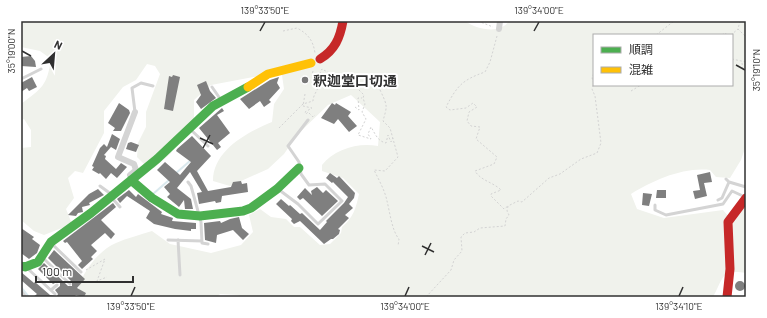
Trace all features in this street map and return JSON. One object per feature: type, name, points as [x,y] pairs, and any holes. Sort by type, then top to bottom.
[{"type":"street","points":[[23,266],[38,262],[51,242],[91,213],[132,179],[190,129],[206,111],[268,74],[315,62],[335,47],[340,39],[342,21]]},
{"type":"street","points":[[498,29],[500,21]]},
{"type":"street","points":[[135,112],[118,157],[121,160],[134,164],[136,170],[130,175],[132,179],[152,198],[178,214],[200,216],[244,211],[251,208],[277,189],[299,168]]},
{"type":"street","points":[[727,297],[730,269],[728,222],[746,198]]},
{"type":"lane","points":[[21,79],[41,69]]},
{"type":"lane","points":[[135,112],[132,88],[141,83],[152,86]]},
{"type":"lane","points":[[212,87],[222,101]]},
{"type":"lane","points":[[277,189],[298,204],[318,224],[342,201],[324,184],[308,185],[299,168],[299,162],[288,146],[308,120]]},
{"type":"lane","points":[[190,129],[208,146]]},
{"type":"lane","points":[[726,179],[729,182],[746,187]]},
{"type":"lane","points":[[188,182],[191,186],[200,216],[202,241]]},
{"type":"lane","points":[[718,200],[722,198],[729,182]]},
{"type":"lane","points":[[100,186],[120,207]]},
{"type":"lane","points":[[655,205],[655,210],[666,215],[723,204],[732,191],[746,198]]},
{"type":"lane","points":[[168,240],[202,241],[202,243],[208,244]]},
{"type":"lane","points":[[178,240],[180,275]]},
{"type":"lane","points":[[51,242],[81,272]]},
{"type":"lane","points":[[41,257],[70,284]]},
{"type":"lane","points":[[23,266],[55,294]]},
{"type":"lane","points":[[51,290],[56,284]]},
{"type":"path","points":[[478,21],[498,29],[490,62],[485,72],[473,76],[457,87],[446,107],[450,110],[466,108],[473,103],[477,107],[469,112],[467,121],[471,126],[480,127],[476,139],[497,157],[494,164],[475,172],[478,177],[491,182],[501,190],[491,194],[491,196],[504,209],[518,200],[522,202],[549,178],[560,174],[581,159],[597,154],[601,143],[595,96],[592,89],[593,86]]},
{"type":"path","points":[[657,34],[674,21]]},
{"type":"path","points":[[732,34],[738,29],[740,21]]},
{"type":"path","points":[[283,31],[297,28],[306,34],[313,43],[315,62],[312,75],[318,88]]},
{"type":"path","points":[[738,29],[746,37]]},
{"type":"path","points":[[733,59],[746,62]]},
{"type":"path","points":[[742,62],[743,70]]},
{"type":"path","points":[[279,128],[303,104],[313,101],[320,80],[324,83],[320,72],[322,69],[338,76],[362,74],[374,80],[386,103],[387,109],[383,121],[390,128],[398,157],[385,171],[374,170],[387,200],[393,222],[394,233],[399,239],[398,246]]},
{"type":"path","points":[[318,88],[330,85],[340,86],[350,81],[364,95],[363,98],[365,104],[362,112],[366,119],[358,135],[371,139],[368,134],[370,127],[376,137],[383,143],[386,143],[388,135],[390,142],[394,138]]},
{"type":"path","points":[[631,91],[639,86]]},
{"type":"path","points":[[303,104],[305,94]]},
{"type":"path","points":[[356,107],[359,110],[358,98],[363,98]]},
{"type":"path","points":[[303,104],[303,106],[312,108],[305,112],[306,114],[308,112],[313,117],[315,115]]},
{"type":"path","points":[[426,297],[451,270],[454,260],[462,251],[461,237],[465,233],[474,232],[480,228],[505,226],[506,219],[509,215],[507,211],[508,206]]},
{"type":"path","points":[[81,272],[91,268],[105,259],[97,281],[107,277]]},
{"type":"shaded area","points":[[21,21],[465,21],[481,28],[494,29],[500,28],[509,21],[746,21],[746,145],[741,160],[730,178],[716,177],[710,170],[690,171],[659,179],[631,194],[637,209],[664,218],[723,210],[729,217],[746,204],[746,273],[732,272],[724,276],[713,297],[240,297],[238,295],[220,294],[217,297],[77,297],[78,289],[85,273],[102,252],[120,241],[152,231],[170,244],[211,253],[241,245],[253,232],[249,215],[260,209],[271,217],[286,219],[294,227],[300,227],[320,245],[330,244],[341,233],[342,227],[351,216],[359,194],[343,178],[322,171],[322,165],[327,159],[347,148],[363,145],[378,146],[380,122],[351,95],[328,105],[297,135],[284,154],[268,169],[230,186],[213,181],[219,160],[225,151],[243,137],[272,122],[274,104],[284,89],[282,75],[268,72],[259,76],[211,85],[194,100],[194,121],[180,134],[171,153],[154,168],[145,165],[137,157],[138,143],[146,127],[146,112],[160,74],[155,66],[147,64],[136,80],[123,87],[104,111],[104,133],[83,173],[75,171],[68,178],[74,198],[66,209],[72,224],[44,235],[34,231],[21,220],[21,148],[31,147],[31,130],[24,119],[21,120],[21,104],[39,90],[48,75],[51,59],[40,51],[21,47]]},
{"type":"building","points":[[31,56],[35,61],[36,67],[21,66],[21,57]]},
{"type":"building","points":[[173,75],[180,77],[173,111],[164,109],[169,76],[172,77]]},
{"type":"building","points":[[32,77],[37,87],[29,91],[27,88],[21,92],[21,83]]},
{"type":"building","points":[[279,77],[277,83],[280,88],[269,100],[271,102],[264,107],[260,101],[249,109],[240,99],[270,80]]},
{"type":"building","points":[[206,81],[210,91],[216,98],[201,109],[196,102],[201,95],[197,85]]},
{"type":"building","points":[[119,103],[129,110],[130,113],[121,131],[113,131],[115,128],[108,123]]},
{"type":"building","points":[[332,103],[335,105],[336,103],[351,112],[348,116],[357,126],[349,132],[338,119],[334,124],[321,118]]},
{"type":"building","points":[[222,108],[224,111],[217,115],[230,133],[218,143],[221,147],[217,150],[199,128]]},
{"type":"building","points":[[112,134],[120,139],[116,150],[111,147],[104,155],[106,156],[105,159],[116,169],[121,163],[127,167],[117,178],[111,173],[106,179],[100,173],[99,174],[92,170],[94,167],[92,166],[100,148],[104,144],[107,147]]},
{"type":"building","points":[[192,136],[211,156],[197,171],[208,191],[231,187],[233,182],[241,181],[242,184],[247,183],[248,192],[222,196],[221,202],[216,203],[215,201],[199,204],[197,193],[202,192],[190,172],[177,188],[191,199],[193,209],[185,209],[184,200],[179,207],[167,197],[170,194],[164,187],[170,182],[157,170],[165,162],[180,175],[191,162],[176,151]]},
{"type":"building","points":[[131,142],[139,145],[136,152],[126,149],[128,143]]},
{"type":"building","points":[[710,172],[712,182],[704,183],[707,196],[695,199],[693,191],[700,190],[697,175]]},
{"type":"building","points":[[330,173],[337,178],[339,176],[355,193],[354,198],[349,204],[353,208],[345,215],[349,218],[338,229],[340,230],[339,234],[324,244],[300,221],[294,224],[291,221],[292,219],[276,204],[281,199],[300,214],[302,213],[320,230],[327,222],[326,221],[348,197],[333,182],[332,183],[326,178]]},
{"type":"building","points":[[317,187],[323,193],[326,190],[338,201],[322,216],[303,198],[300,200],[297,197],[305,188],[312,195],[311,191]]},
{"type":"building","points":[[98,189],[104,195],[89,203],[90,205],[82,207],[83,212],[78,213],[76,216],[68,215],[89,194]]},
{"type":"building","points":[[129,190],[136,197],[138,194],[162,212],[161,214],[173,218],[172,221],[196,223],[196,229],[191,229],[191,231],[154,224],[146,218],[150,211],[127,196],[120,203],[117,199]]},
{"type":"building","points":[[657,190],[666,190],[666,198],[656,198]]},
{"type":"building","points":[[643,193],[652,194],[649,206],[642,205]]},
{"type":"building","points":[[113,203],[116,207],[101,220],[115,234],[111,239],[105,233],[91,245],[97,251],[91,257],[93,259],[82,269],[78,265],[82,261],[67,242],[65,243],[63,241]]},
{"type":"building","points":[[239,217],[242,228],[249,234],[243,240],[233,230],[217,235],[216,243],[205,240],[204,223],[220,221],[221,223]]},
{"type":"building","points":[[21,228],[34,237],[32,239],[40,245],[37,253],[29,259],[21,253]]},
{"type":"building","points":[[54,250],[85,279],[77,288],[86,293],[84,297],[76,295],[74,297],[33,297],[37,294],[21,280],[21,272],[50,295],[57,296],[58,294],[55,290],[60,286],[60,283],[57,282],[53,284],[38,269],[44,263],[68,286],[72,286],[72,282],[48,258]]},
{"type":"building","points":[[738,281],[742,281],[744,282],[744,290],[738,291],[735,288],[735,284]]},
{"type":"waterway","points":[[175,174],[191,160]]},
{"type":"waterway","points":[[153,194],[169,180]]},
{"type":"waterway","points":[[21,287],[29,297]]},
{"type":"traffic: fast","points":[[21,266],[25,267],[38,262],[51,242],[91,213],[157,159],[213,106],[248,87]]},
{"type":"traffic: fast","points":[[131,180],[152,198],[178,214],[200,216],[243,211],[251,208],[277,189],[299,168]]},
{"type":"traffic: slow","points":[[248,87],[268,74],[311,63]]},
{"type":"traffic: jam","points":[[320,59],[333,48],[340,33],[343,21]]},
{"type":"traffic: jam","points":[[727,297],[730,269],[728,222],[746,198]]},
{"type":"place","name":"釈迦堂口切通","points":[[305,80]]}]
